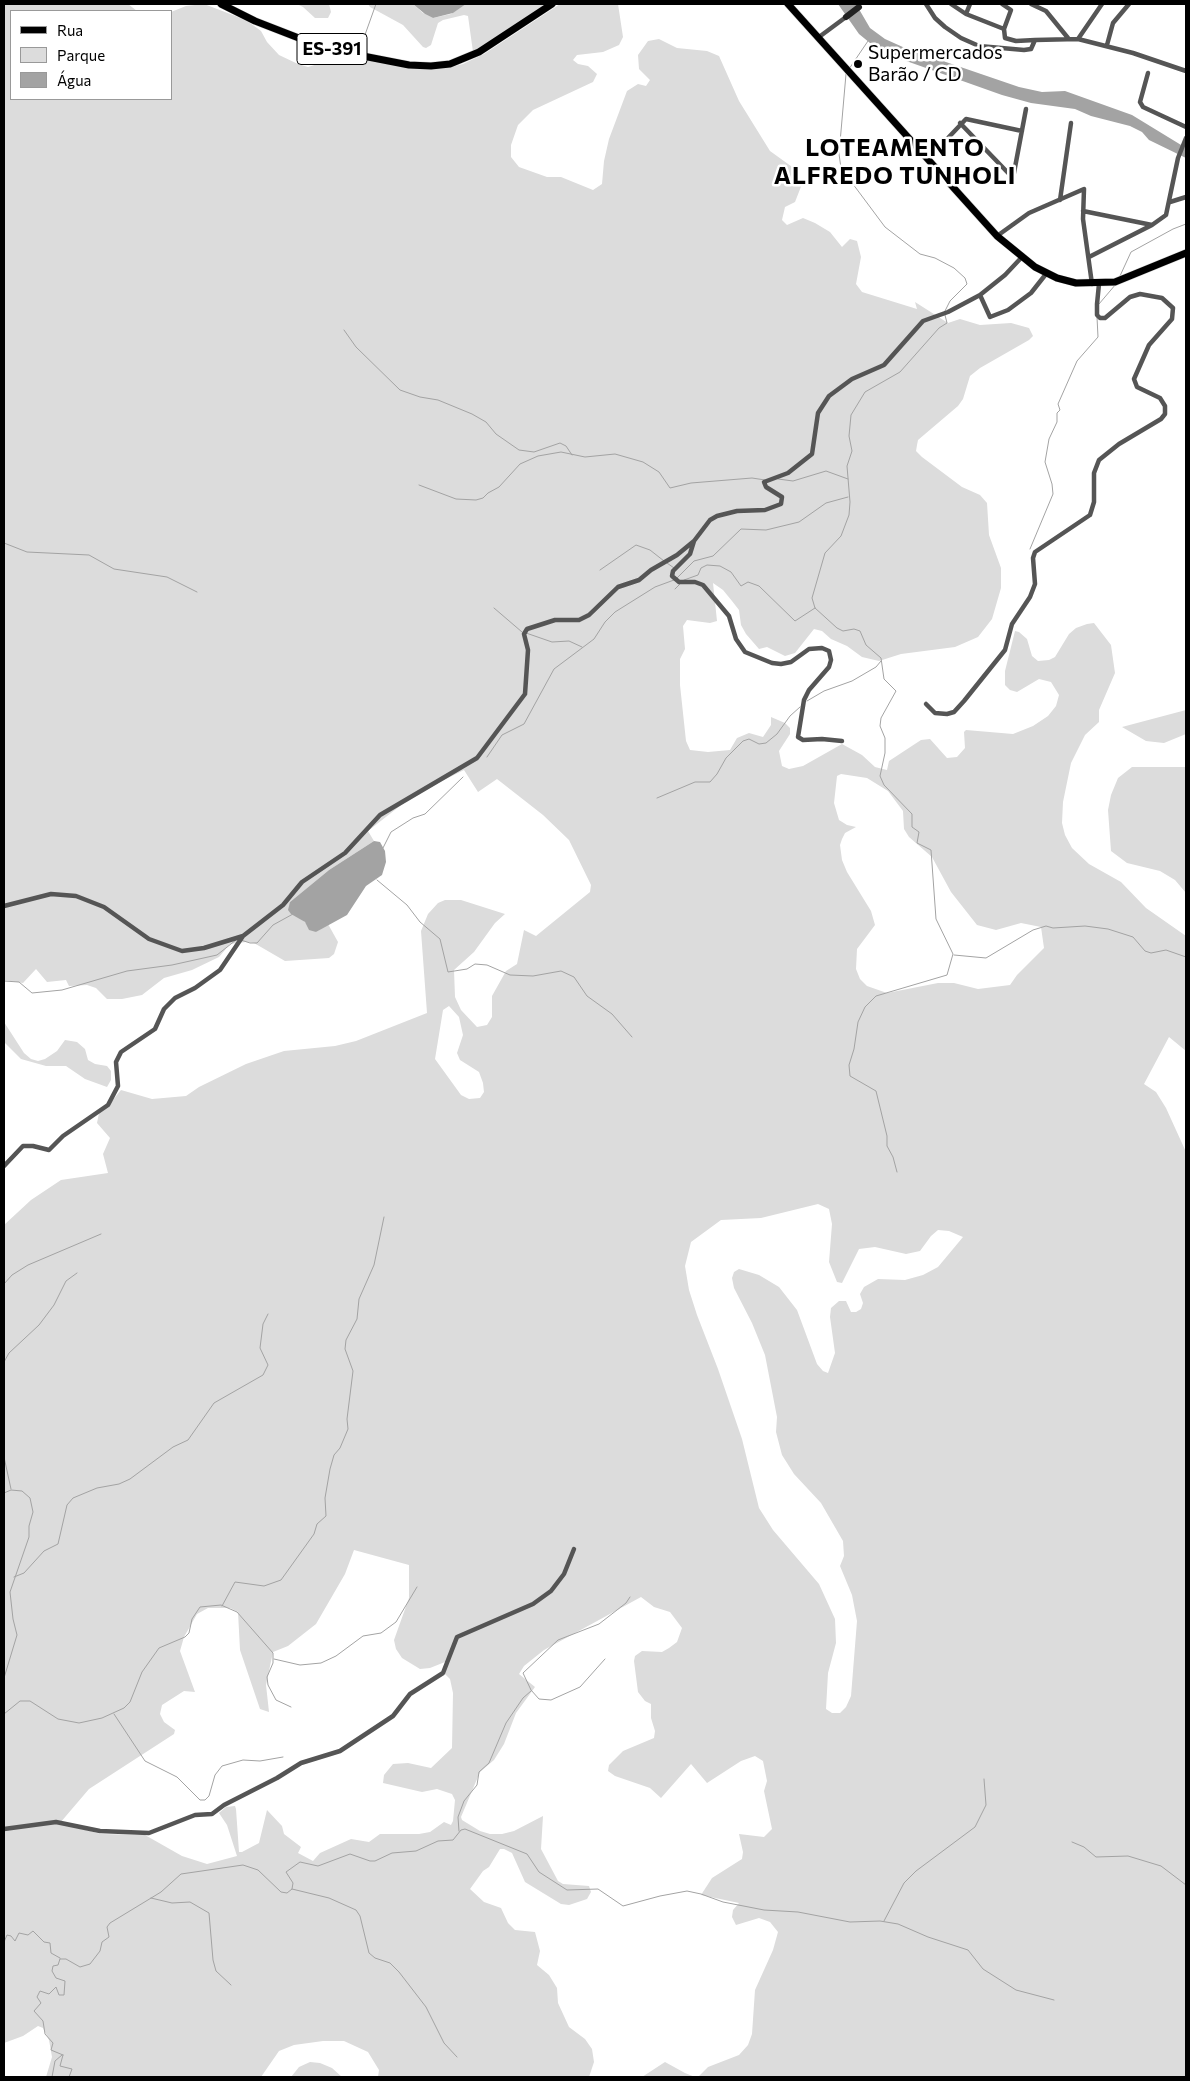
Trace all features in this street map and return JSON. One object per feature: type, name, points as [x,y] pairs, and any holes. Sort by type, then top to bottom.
[{"type":"main road","name":"ES-391","points":[[221,4],[263,25],[328,49],[409,65],[424,66],[450,64],[479,52],[552,4]]},
{"type":"main road","points":[[788,4],[929,158],[997,236],[1021,258],[1046,274],[1076,283],[1096,284],[1125,280],[1186,253]]},
{"type":"street","points":[[926,4],[935,18],[945,27],[960,38],[979,46],[1024,50],[1031,49],[1035,40]]},
{"type":"street","points":[[951,4],[966,14],[1004,30]]},
{"type":"street","points":[[966,14],[970,4]]},
{"type":"street","points":[[1002,4],[1011,10],[1004,30],[1005,38],[1008,40],[1078,39],[1107,45],[1186,71]]},
{"type":"street","points":[[1031,4],[1046,11],[1068,38]]},
{"type":"street","points":[[1078,39],[1102,4]]},
{"type":"street","points":[[1107,45],[1113,23],[1128,4]]},
{"type":"street","points":[[819,37],[862,6]]},
{"type":"street","points":[[1148,72],[1140,102],[1143,107],[1186,127]]},
{"type":"street","points":[[960,123],[1013,178],[1026,109]]},
{"type":"street","points":[[929,158],[960,123],[966,119],[1022,131]]},
{"type":"street","points":[[1060,200],[1071,123]]},
{"type":"street","points":[[1089,256],[1152,225],[1166,215],[1178,158],[1186,138]]},
{"type":"street","points":[[926,704],[935,713],[946,714],[954,712],[964,700],[1005,650],[1012,624],[1030,597],[1036,580],[1033,558],[1035,552],[1090,515],[1094,502],[1094,473],[1099,460],[1119,444],[1161,419],[1165,414],[1165,406],[1160,398],[1136,388],[1134,379],[1149,345],[1172,320],[1173,308],[1162,298],[1140,294],[1130,297],[1105,318],[1100,318],[1097,315],[1096,284],[1089,256],[1083,211],[1084,189],[1029,212],[997,236]]},
{"type":"street","points":[[1170,202],[1186,197]]},
{"type":"street","points":[[1083,211],[1152,225]]},
{"type":"street","points":[[4,1166],[23,1146],[33,1146],[49,1150],[64,1136],[108,1105],[118,1086],[116,1062],[121,1052],[155,1029],[164,1009],[175,998],[194,988],[220,970],[243,936],[283,905],[302,882],[345,853],[376,818],[388,808],[477,758],[525,694],[528,650],[524,634],[527,629],[555,620],[583,618],[596,610],[618,587],[639,580],[651,570],[677,555],[694,541],[710,520],[717,516],[737,511],[772,508],[781,504],[783,499],[780,495],[766,487],[764,482],[766,479],[788,473],[812,454],[815,449],[816,422],[823,404],[836,390],[852,379],[884,365],[923,321],[948,312],[980,295],[1005,275],[1021,258]]},
{"type":"street","points":[[980,295],[990,317],[1008,310],[1031,293],[1046,274]]},
{"type":"street","points":[[694,541],[690,554],[673,571],[672,576],[679,582],[695,582],[703,585],[729,616],[738,644],[745,652],[778,664],[791,662],[809,649],[822,648],[829,651],[831,660],[829,667],[809,690],[804,700],[798,737],[802,740],[842,741]]},
{"type":"street","points":[[4,906],[52,894],[76,896],[104,907],[149,939],[182,951],[204,948],[243,936]]},
{"type":"street","points":[[4,1829],[56,1822],[100,1831],[149,1833],[195,1815],[212,1814],[224,1805],[277,1778],[301,1763],[340,1751],[393,1716],[410,1694],[443,1674],[457,1637],[533,1604],[552,1591],[564,1574],[574,1550]]},
{"type":"green space","points":[[4,4],[128,4],[136,10],[10,10],[10,100],[172,100],[172,12],[186,6],[204,4],[246,20],[261,31],[267,42],[279,55],[308,67],[347,55],[451,67],[463,64],[484,54],[560,4],[618,4],[623,37],[619,45],[603,52],[577,55],[573,60],[578,64],[588,66],[597,74],[593,82],[533,110],[518,125],[511,145],[511,157],[519,167],[547,177],[561,177],[593,190],[602,184],[604,161],[609,139],[627,91],[638,84],[646,86],[650,80],[639,69],[638,55],[648,41],[659,39],[677,48],[707,51],[719,56],[739,101],[770,151],[795,169],[802,184],[795,202],[785,207],[782,220],[787,225],[803,218],[815,223],[830,232],[842,247],[850,239],[857,241],[861,257],[856,284],[862,292],[917,309],[915,302],[948,323],[960,319],[980,325],[1011,323],[1029,328],[1033,336],[1029,340],[980,368],[970,376],[963,399],[958,406],[918,440],[916,451],[962,487],[980,495],[987,503],[989,535],[1001,568],[1001,588],[992,619],[978,637],[955,647],[901,654],[879,661],[862,657],[847,646],[831,639],[822,631],[814,629],[795,653],[785,656],[767,647],[759,649],[741,625],[739,610],[723,590],[713,583],[717,621],[710,623],[687,620],[683,626],[685,649],[680,659],[680,685],[686,741],[690,750],[708,752],[730,750],[737,738],[749,733],[763,737],[771,725],[771,717],[785,723],[790,728],[790,734],[779,751],[782,766],[789,769],[803,766],[842,744],[862,755],[875,767],[887,770],[889,761],[921,740],[930,739],[947,758],[957,757],[965,748],[964,732],[966,730],[1013,734],[1033,726],[1048,716],[1056,706],[1059,695],[1051,682],[1039,679],[1017,692],[1010,690],[1005,685],[1005,671],[1015,631],[1027,639],[1032,656],[1038,661],[1049,660],[1055,657],[1069,634],[1076,628],[1087,624],[1094,623],[1111,645],[1115,673],[1099,710],[1099,722],[1085,735],[1071,763],[1063,802],[1062,823],[1065,835],[1072,848],[1089,864],[1121,882],[1146,908],[1186,936],[1186,1051],[1169,1037],[1144,1084],[1156,1092],[1166,1108],[1186,1152],[1186,2077],[698,2077],[708,2067],[739,2055],[748,2045],[752,2034],[755,1990],[773,1950],[778,1932],[770,1922],[759,1918],[736,1925],[732,1917],[733,1910],[739,1903],[701,1895],[712,1878],[742,1859],[743,1852],[739,1834],[764,1837],[772,1829],[764,1791],[767,1781],[763,1761],[755,1756],[741,1761],[707,1783],[691,1764],[661,1798],[650,1788],[615,1776],[608,1771],[609,1765],[623,1751],[654,1738],[655,1731],[651,1718],[651,1704],[645,1701],[638,1692],[635,1656],[642,1651],[662,1652],[669,1648],[677,1642],[682,1628],[670,1612],[654,1607],[641,1597],[544,1650],[524,1666],[519,1674],[535,1687],[516,1713],[504,1744],[494,1760],[480,1772],[461,1817],[462,1820],[480,1831],[490,1834],[502,1834],[514,1831],[543,1816],[541,1849],[558,1881],[563,1884],[589,1886],[591,1892],[587,1899],[569,1905],[561,1904],[525,1882],[512,1853],[500,1849],[489,1867],[483,1871],[470,1889],[484,1902],[501,1908],[508,1923],[515,1930],[535,1932],[540,1951],[537,1965],[549,1975],[557,1988],[558,2003],[569,2027],[585,2039],[592,2049],[594,2062],[589,2077],[378,2077],[379,2070],[368,2052],[344,2041],[323,2041],[294,2045],[279,2051],[261,2077],[46,2077],[52,2057],[49,2040],[43,2028],[38,2026],[23,2036],[4,2043],[4,1225],[31,1200],[61,1180],[108,1173],[103,1154],[110,1138],[97,1123],[99,1113],[108,1106],[121,1090],[152,1099],[186,1096],[199,1087],[246,1064],[284,1051],[335,1046],[356,1041],[427,1013],[421,931],[428,914],[438,903],[445,900],[461,900],[505,914],[495,923],[474,952],[454,970],[455,997],[461,1010],[477,1027],[487,1025],[492,1017],[492,996],[506,971],[517,964],[524,930],[536,936],[590,892],[591,885],[569,840],[543,815],[497,779],[478,792],[464,770],[414,795],[368,831],[374,841],[329,870],[290,902],[291,914],[299,917],[316,932],[328,924],[338,942],[334,954],[329,958],[285,961],[254,943],[230,944],[219,957],[192,970],[164,978],[142,995],[122,999],[107,999],[96,988],[87,985],[69,986],[66,980],[47,982],[36,969],[23,983],[4,980]],"holes":[[[841,774],[867,778],[888,791],[903,811],[904,829],[909,837],[932,857],[951,892],[977,925],[996,930],[1021,923],[1041,927],[1044,948],[1017,975],[1010,985],[978,989],[954,983],[938,983],[887,993],[867,986],[860,979],[856,969],[857,949],[875,925],[871,911],[847,872],[842,860],[840,845],[842,839],[845,833],[856,827],[847,825],[839,820],[834,803],[837,776]],[[449,1006],[459,1017],[463,1035],[457,1053],[460,1060],[479,1072],[483,1083],[484,1092],[480,1098],[469,1099],[461,1095],[435,1059],[443,1010]],[[818,1204],[829,1209],[832,1224],[829,1262],[837,1282],[842,1283],[859,1249],[875,1247],[906,1254],[920,1251],[938,1230],[949,1231],[963,1237],[938,1267],[923,1275],[905,1280],[878,1279],[864,1287],[860,1294],[863,1303],[861,1309],[856,1312],[851,1312],[846,1301],[839,1301],[831,1308],[830,1317],[835,1353],[828,1373],[823,1371],[817,1364],[797,1310],[779,1287],[759,1275],[739,1269],[734,1272],[732,1278],[734,1288],[752,1323],[765,1355],[777,1417],[776,1432],[782,1455],[794,1474],[821,1503],[843,1541],[844,1556],[840,1566],[852,1595],[857,1621],[851,1696],[846,1707],[840,1713],[832,1713],[826,1709],[828,1673],[836,1643],[835,1619],[819,1584],[773,1530],[759,1508],[742,1439],[697,1315],[689,1290],[685,1266],[691,1242],[721,1220],[761,1218]],[[354,1550],[409,1565],[409,1598],[394,1640],[396,1649],[402,1658],[420,1669],[430,1668],[450,1660],[444,1673],[450,1679],[453,1693],[452,1748],[431,1768],[408,1763],[393,1764],[384,1775],[383,1783],[422,1792],[437,1789],[452,1794],[455,1800],[451,1825],[444,1822],[430,1832],[419,1834],[380,1834],[369,1842],[351,1839],[320,1853],[313,1861],[298,1853],[301,1847],[284,1834],[282,1826],[267,1810],[259,1843],[239,1852],[236,1809],[235,1806],[226,1807],[219,1813],[227,1825],[237,1856],[207,1864],[182,1856],[145,1835],[101,1834],[60,1823],[89,1789],[174,1734],[175,1730],[164,1722],[160,1714],[162,1705],[184,1691],[195,1692],[180,1651],[184,1637],[197,1614],[208,1608],[230,1608],[238,1612],[240,1650],[260,1709],[269,1712],[266,1685],[273,1652],[288,1646],[316,1624],[345,1574]]]},
{"type":"green space","points":[[297,4],[329,4],[331,12],[328,18],[315,18]]},
{"type":"green space","points":[[368,4],[413,4],[423,13],[433,18],[451,14],[466,4],[547,4],[473,52],[468,16],[464,15],[438,23],[431,45],[426,48],[403,25],[370,7]]},
{"type":"green space","points":[[1186,710],[1186,734],[1164,743],[1146,741],[1122,727]]},
{"type":"green space","points":[[1132,767],[1186,767],[1186,893],[1175,880],[1160,871],[1127,863],[1111,851],[1108,810],[1111,795],[1118,778]]},
{"type":"green space","points":[[4,1022],[24,1053],[31,1059],[38,1061],[57,1051],[65,1040],[77,1042],[85,1049],[88,1060],[95,1064],[107,1066],[111,1071],[111,1080],[107,1087],[85,1079],[66,1066],[46,1066],[21,1059],[4,1042]]},
{"type":"green space","points":[[310,2062],[320,2063],[332,2068],[342,2077],[291,2077],[299,2067]]},
{"type":"green space","points":[[665,2062],[685,2073],[695,2077],[642,2077]]},
{"type":"water","points":[[413,4],[466,4],[453,13],[433,18]]},
{"type":"water","points":[[838,4],[856,4],[870,28],[885,39],[905,48],[1019,87],[1042,92],[1065,91],[1132,115],[1186,148],[1186,158],[1149,140],[1142,132],[1130,126],[1091,116],[1075,109],[1031,103],[1002,95],[881,52],[859,34]]},
{"type":"water","points":[[374,841],[380,842],[385,851],[386,862],[382,875],[366,886],[347,915],[316,932],[309,930],[305,922],[291,914],[288,910],[290,902],[329,870]]},
{"type":"waterway","points":[[361,46],[376,4]]},
{"type":"waterway","points":[[849,69],[868,41]]},
{"type":"waterway","points":[[846,74],[839,154],[841,168],[885,227],[920,254],[935,258],[954,268],[965,278],[967,284],[950,301],[945,311]]},
{"type":"waterway","points":[[1120,276],[1131,252],[1186,224]]},
{"type":"waterway","points":[[1099,304],[1116,284]]},
{"type":"waterway","points":[[897,1172],[893,1157],[887,1146],[887,1136],[876,1091],[850,1076],[849,1065],[854,1049],[858,1022],[865,1007],[876,996],[947,975],[953,954],[936,919],[931,850],[917,843],[919,832],[912,827],[912,814],[884,785],[880,776],[885,753],[885,738],[880,726],[881,718],[896,691],[884,679],[881,658],[866,645],[860,631],[854,629],[843,631],[837,628],[815,608],[812,598],[825,553],[841,536],[849,515],[850,502],[847,466],[852,451],[849,436],[851,415],[865,392],[900,372],[939,328],[947,323],[945,315]]},
{"type":"waterway","points":[[1030,549],[1053,494],[1045,462],[1049,439],[1057,422],[1057,413],[1060,410],[1058,404],[1077,361],[1098,337],[1097,317]]},
{"type":"waterway","points":[[344,330],[356,347],[400,390],[420,397],[438,400],[472,414],[486,422],[496,434],[519,450],[534,452],[560,443],[566,446],[572,455]]},
{"type":"waterway","points":[[419,485],[456,499],[476,500],[483,498],[499,487],[520,464],[538,456],[561,452],[585,457],[615,454],[643,462],[659,472],[670,488],[691,483],[752,478],[765,480]]},
{"type":"waterway","points":[[778,479],[793,481],[826,471],[848,479]]},
{"type":"waterway","points":[[677,578],[694,561],[713,556],[741,529],[766,530],[799,522],[826,503],[848,497]]},
{"type":"waterway","points":[[4,543],[27,552],[89,555],[114,569],[167,577],[197,592]]},
{"type":"waterway","points":[[600,570],[636,545],[650,550],[664,561]]},
{"type":"waterway","points":[[667,563],[674,568]]},
{"type":"waterway","points":[[684,580],[698,575],[701,568],[707,565],[720,566],[731,572],[741,586],[748,582],[759,586],[795,621],[815,608]]},
{"type":"waterway","points":[[487,757],[502,735],[524,724],[554,669],[594,639],[605,622],[615,612],[655,587],[674,580]]},
{"type":"waterway","points":[[675,589],[680,584]]},
{"type":"waterway","points":[[494,608],[522,632]]},
{"type":"waterway","points":[[526,633],[552,642],[569,641],[582,647]]},
{"type":"waterway","points":[[807,701],[824,691],[852,681],[876,667],[881,661]]},
{"type":"waterway","points":[[657,798],[695,782],[710,782],[726,758],[743,741],[749,739],[759,744],[766,743],[777,734],[790,716],[800,707]]},
{"type":"waterway","points":[[383,848],[391,832],[413,818],[425,814],[463,777]]},
{"type":"waterway","points":[[377,880],[407,905],[420,922],[440,939],[448,972],[467,969],[475,964],[487,965],[510,975],[533,976],[561,971],[574,977],[587,996],[612,1014],[632,1037]]},
{"type":"waterway","points":[[241,940],[257,943],[273,925],[293,914]]},
{"type":"waterway","points":[[954,955],[986,958],[1033,930],[1046,926],[1053,928],[1085,926],[1108,929],[1133,937],[1145,951],[1151,953],[1166,950],[1186,957]]},
{"type":"waterway","points":[[4,981],[19,982],[32,993],[62,990],[127,971],[172,965],[217,955],[236,940]]},
{"type":"waterway","points":[[222,1606],[235,1582],[264,1586],[281,1580],[314,1534],[317,1524],[326,1516],[325,1498],[330,1469],[334,1455],[340,1448],[348,1429],[347,1419],[353,1371],[345,1349],[346,1340],[357,1319],[359,1299],[374,1265],[384,1217]]},
{"type":"waterway","points":[[4,1284],[12,1275],[28,1265],[101,1234]]},
{"type":"waterway","points":[[4,1362],[9,1353],[39,1325],[54,1305],[66,1281],[77,1273]]},
{"type":"waterway","points":[[14,1577],[24,1573],[44,1551],[58,1544],[67,1505],[73,1498],[97,1488],[119,1484],[130,1479],[173,1447],[188,1440],[214,1403],[263,1375],[268,1365],[260,1348],[263,1324],[268,1314]]},
{"type":"waterway","points":[[4,1376],[4,1409]]},
{"type":"waterway","points":[[4,1457],[11,1489]]},
{"type":"waterway","points":[[4,1493],[11,1490],[22,1491],[30,1498],[33,1512],[29,1526],[29,1537],[10,1592],[17,1635],[4,1678]]},
{"type":"waterway","points":[[274,1659],[300,1665],[321,1663],[336,1656],[363,1636],[381,1633],[396,1622],[417,1587]]},
{"type":"waterway","points":[[605,1659],[580,1687],[551,1700],[539,1699],[531,1690],[523,1673],[558,1640],[599,1624],[626,1603],[630,1597]]},
{"type":"waterway","points":[[4,1714],[20,1701],[30,1701],[58,1719],[79,1723],[102,1718],[124,1708],[130,1702],[142,1672],[159,1648],[185,1637],[189,1633],[192,1619],[200,1607],[221,1605],[237,1612],[273,1653],[273,1663],[267,1677],[268,1685],[276,1700],[291,1707]]},
{"type":"waterway","points":[[459,1831],[458,1817],[464,1801],[477,1785],[479,1772],[489,1763],[506,1723],[523,1698],[531,1691]]},
{"type":"waterway","points":[[114,1714],[145,1761],[177,1777],[200,1800],[205,1800],[209,1796],[215,1775],[222,1766],[243,1760],[260,1761],[283,1757]]},
{"type":"waterway","points":[[884,1921],[904,1883],[916,1871],[975,1827],[986,1805],[984,1779]]},
{"type":"waterway","points":[[292,1889],[293,1883],[286,1872],[300,1862],[318,1866],[350,1854],[375,1861],[392,1853],[416,1851],[438,1841],[453,1840],[461,1830],[465,1829],[527,1854],[539,1872],[567,1890],[598,1889],[623,1906],[687,1891],[723,1902],[764,1910],[798,1912],[850,1922],[880,1921],[898,1924],[928,1937],[968,1950],[983,1969],[1016,1990],[1054,2000]]},
{"type":"waterway","points":[[1072,1842],[1084,1847],[1096,1857],[1128,1856],[1161,1866],[1186,1885]]},
{"type":"waterway","points":[[60,1959],[66,1959],[80,1967],[90,1964],[100,1951],[102,1942],[109,1937],[107,1927],[110,1923],[161,1892],[181,1874],[243,1865],[258,1870],[281,1892],[287,1893],[292,1889],[329,1898],[356,1910],[360,1916],[369,1953],[375,1958],[390,1963],[399,1972],[426,2007],[444,2043],[457,2057]]},
{"type":"waterway","points":[[151,1898],[172,1903],[190,1902],[209,1913],[213,1960],[216,1971],[231,1985]]},
{"type":"waterway","points":[[4,1942],[7,1935],[11,1936],[15,1941],[19,1933],[28,1935],[33,1931],[44,1942],[50,1943],[51,1953],[60,1958]]},
{"type":"waterway","points":[[60,1959],[58,1965],[53,1966],[52,1971],[56,1978],[65,1981],[64,1995],[59,1995],[56,1987],[49,1994],[40,1991],[37,1997],[41,2003],[34,2011],[43,2021],[45,2034],[53,2043],[51,2050],[63,2055]]},
{"type":"waterway","points":[[52,2077],[55,2061],[62,2055]]},
{"type":"waterway","points":[[63,2055],[60,2066],[72,2069],[69,2077]]},
{"type":"place","name":"Supermercados Barão / CD","points":[[858,64]]},
{"type":"district","name":"LOTEAMENTO ALFREDO TUNHOLI","points":[[895,162]]}]
